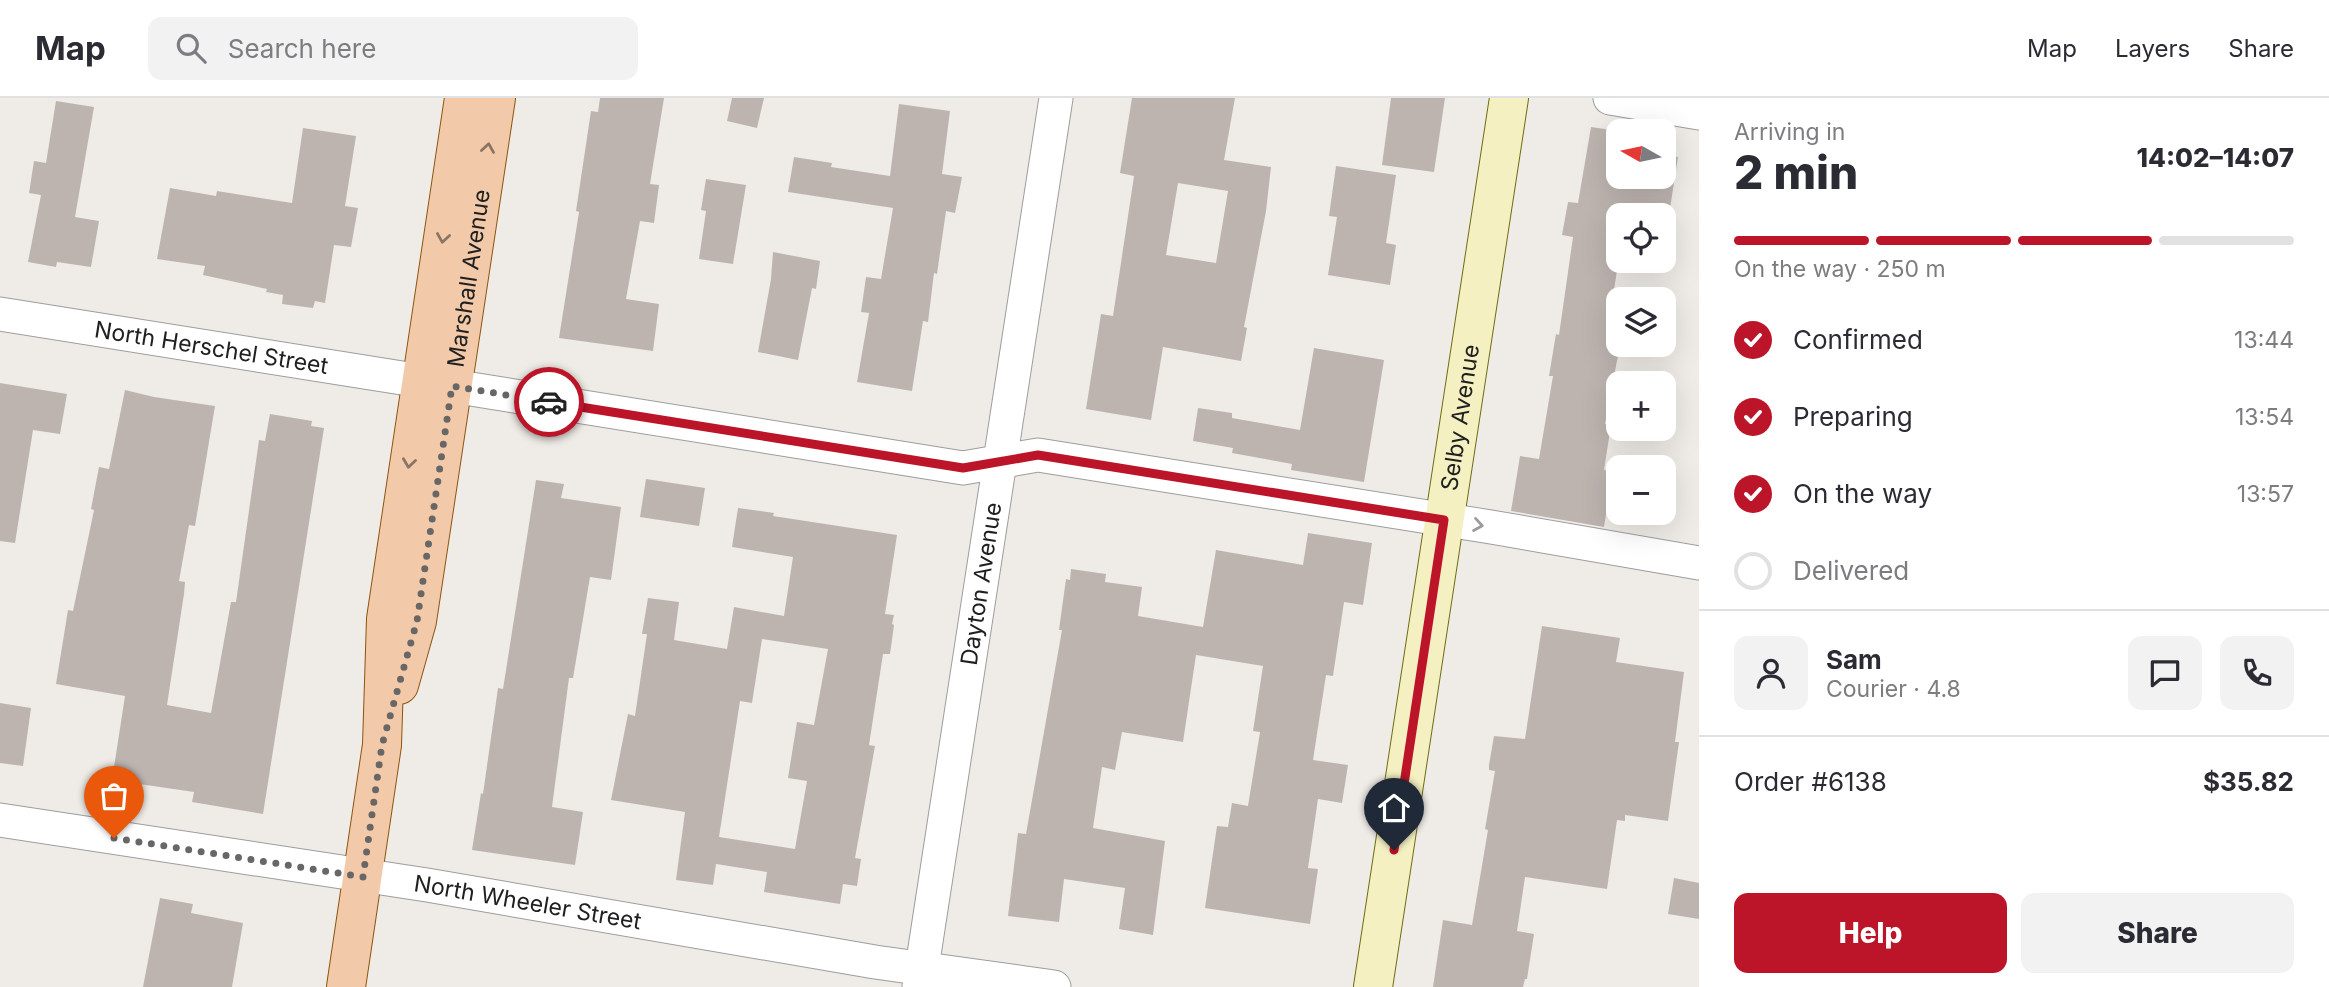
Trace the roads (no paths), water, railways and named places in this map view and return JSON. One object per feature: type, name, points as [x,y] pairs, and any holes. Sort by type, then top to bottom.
[{"type":"main road","name":"Marshall Avenue","points":[[436,383],[464,98]]},
{"type":"main road","name":"Marshall Avenue","points":[[346,987],[382,745],[386,618],[496,98]]},
{"type":"street","name":"Dayton Avenue","points":[[920,978],[1056,98]]},
{"type":"street","name":"Selby Avenue","points":[[1373,987],[1510,98]]},
{"type":"street","points":[[1610,98],[1699,113]]},
{"type":"street","name":"North Herschel Street","points":[[0,314],[963,468],[1038,455],[1699,563]]},
{"type":"street","name":"North Wheeler Street","points":[[0,820],[427,885],[920,978],[1054,987]]}]
